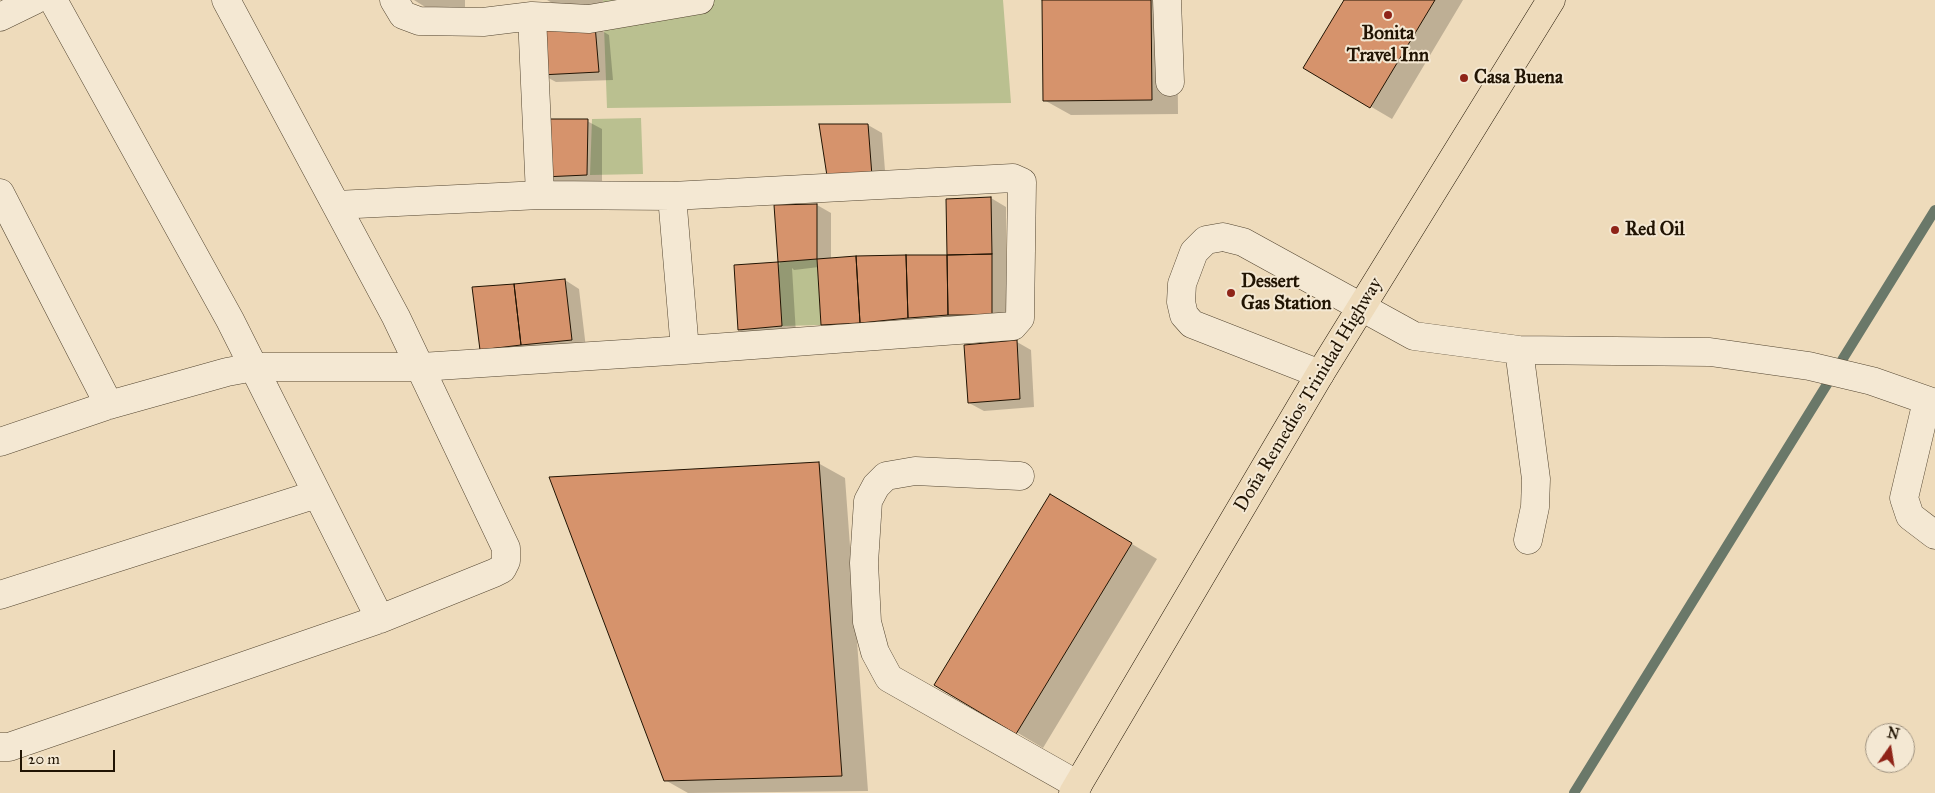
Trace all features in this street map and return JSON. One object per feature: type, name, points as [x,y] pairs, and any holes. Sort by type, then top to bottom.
[{"type":"highway","name":"Doña Remedios Trinidad Highway","points":[[1075,789],[1320,374],[1362,309],[1551,0]]},
{"type":"street","points":[[0,17],[35,0]]},
{"type":"street","points":[[53,0],[230,320],[380,619]]},
{"type":"street","points":[[0,747],[18,744],[380,619],[494,574],[502,569],[506,561],[506,548],[420,367],[226,0]]},
{"type":"street","points":[[394,0],[402,15],[419,21],[483,22],[532,16],[589,19],[695,1]]},
{"type":"street","points":[[1167,0],[1170,82]]},
{"type":"street","points":[[532,16],[540,195]]},
{"type":"street","points":[[0,442],[109,405],[227,372],[254,367],[420,367],[686,350],[1013,326],[1020,318],[1022,182],[1007,177],[672,196],[540,195],[336,205]]},
{"type":"street","points":[[0,192],[109,405]]},
{"type":"street","points":[[672,196],[686,350]]},
{"type":"street","points":[[1320,374],[1192,324],[1184,315],[1181,302],[1182,284],[1194,252],[1206,240],[1223,237],[1243,242],[1414,336],[1519,350],[1710,352],[1809,366],[1872,381],[1931,402],[1904,498],[1910,516],[1935,535]]},
{"type":"street","points":[[1519,350],[1536,479],[1535,507],[1528,540]]},
{"type":"street","points":[[1020,476],[915,471],[886,476],[876,486],[868,501],[864,563],[867,622],[875,652],[889,678],[1075,789]]},
{"type":"street","points":[[0,595],[317,494]]},
{"type":"green space","points":[[603,0],[1003,0],[1011,103],[607,108]]},
{"type":"green space","points":[[641,118],[643,174],[590,175],[592,119]]},
{"type":"green space","points":[[817,259],[821,325],[782,326],[778,262]]},
{"type":"building","points":[[1042,0],[1151,0],[1152,100],[1043,101]]},
{"type":"building","points":[[1344,0],[1435,0],[1370,108],[1303,68]]},
{"type":"building","points":[[538,25],[595,25],[599,72],[540,75]]},
{"type":"building","points":[[543,119],[588,119],[587,175],[543,177]]},
{"type":"building","points":[[819,124],[868,124],[872,176],[827,176]]},
{"type":"building","points":[[991,197],[992,254],[947,255],[946,199]]},
{"type":"building","points":[[817,204],[817,259],[778,262],[774,205]]},
{"type":"building","points":[[992,254],[992,315],[948,315],[947,255]]},
{"type":"building","points":[[906,255],[908,318],[860,323],[856,256]]},
{"type":"building","points":[[906,255],[947,255],[948,315],[908,318]]},
{"type":"building","points":[[856,256],[860,323],[821,325],[817,259]]},
{"type":"building","points":[[778,262],[782,326],[738,330],[734,265]]},
{"type":"building","points":[[565,279],[572,340],[521,345],[514,284]]},
{"type":"building","points":[[514,284],[521,345],[480,350],[472,287]]},
{"type":"building","points":[[1017,340],[1020,399],[968,403],[964,345]]},
{"type":"building","points":[[819,462],[842,776],[664,781],[549,477]]},
{"type":"building","points":[[1050,494],[1132,543],[1016,734],[934,685]]},
{"type":"waterway","points":[[1574,793],[1935,210]]},
{"type":"place","name":"Bonita Travel Inn","points":[[1388,15]]},
{"type":"place","name":"Casa Buena","points":[[1464,78]]},
{"type":"place","name":"Red Oil","points":[[1615,230]]},
{"type":"place","name":"Dessert Gas Station","points":[[1231,293]]}]
